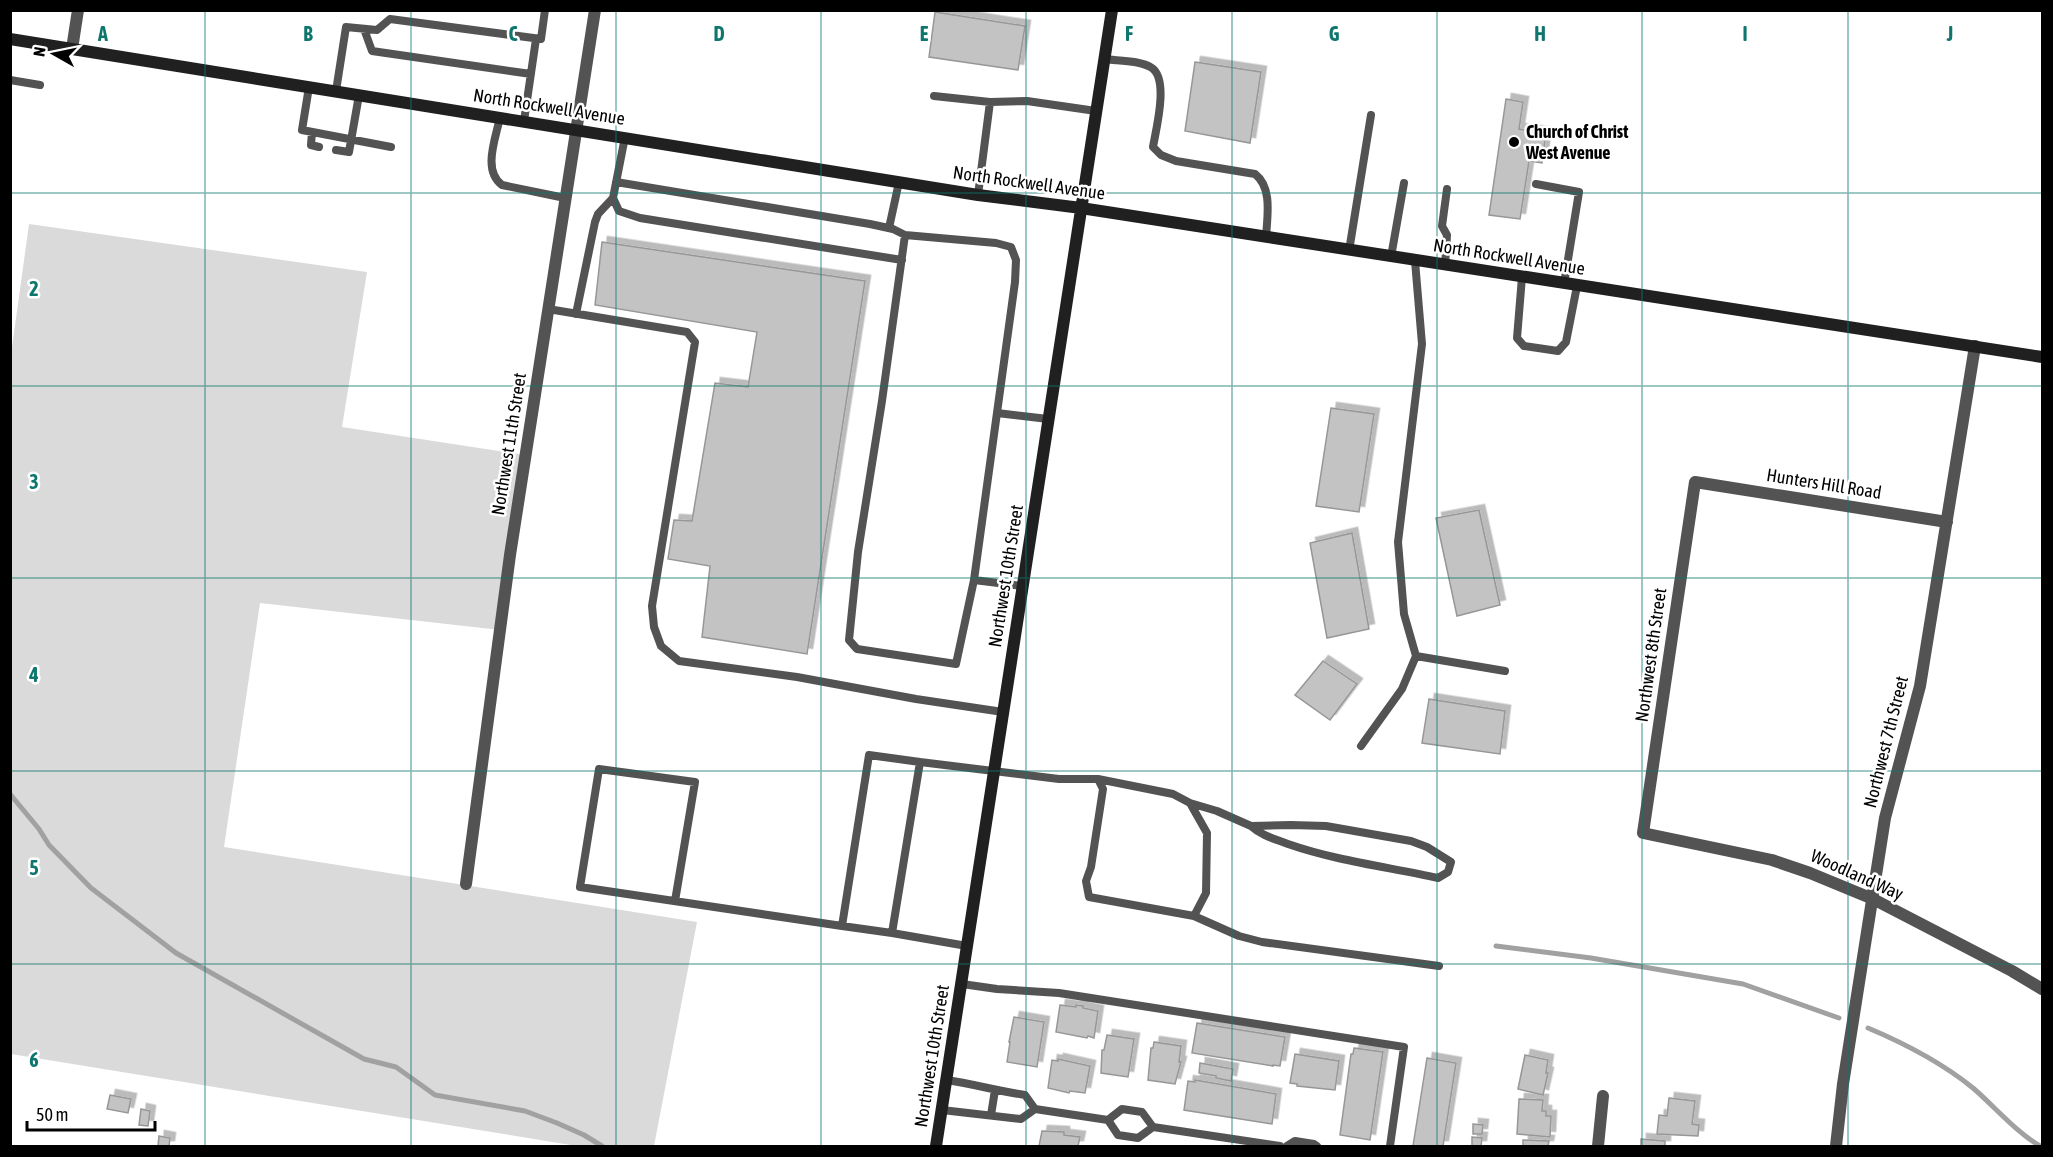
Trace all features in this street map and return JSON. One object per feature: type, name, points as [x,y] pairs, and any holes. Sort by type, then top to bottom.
[{"type":"main road","name":"Northwest 10th Street","points":[[936,1146],[1112,10]]},
{"type":"main road","name":"North Rockwell Avenue","points":[[10,39],[978,195],[1081,208],[2043,357]]},
{"type":"street","points":[[72,49],[78,10]]},
{"type":"street","name":"Northwest 11th Street","points":[[466,884],[510,555],[595,10]]},
{"type":"street","name":"Northwest 7th Street","points":[[1836,1146],[1843,1084],[1885,818],[1920,686],[1974,346]]},
{"type":"street","name":"Hunters Hill Road","points":[[1695,482],[1947,522]]},
{"type":"street","name":"Northwest 8th Street","points":[[1643,833],[1695,482]]},
{"type":"street","name":"Woodland Way","points":[[1643,833],[1772,860],[1810,873],[1873,899],[2043,989]]},
{"type":"street","points":[[1598,1146],[1603,1096]]},
{"type":"lane","points":[[336,91],[346,27],[377,30],[390,19],[541,39],[545,10]]},
{"type":"lane","points":[[364,29],[372,51],[531,74]]},
{"type":"lane","points":[[524,121],[536,39]]},
{"type":"lane","points":[[1104,58],[1152,68],[1157,74],[1161,83],[1153,147],[1161,156],[1176,161],[1255,174],[1262,180],[1267,194],[1266,237]]},
{"type":"lane","points":[[10,80],[40,85]]},
{"type":"lane","points":[[309,87],[302,130],[391,147]]},
{"type":"lane","points":[[336,150],[349,152],[359,95]]},
{"type":"lane","points":[[934,96],[990,102],[1027,101],[1096,111]]},
{"type":"lane","points":[[978,195],[990,102]]},
{"type":"lane","points":[[1349,251],[1371,115]]},
{"type":"lane","points":[[500,117],[491,162],[491,172],[495,180],[502,185],[565,198]]},
{"type":"lane","points":[[312,132],[311,145],[319,147]]},
{"type":"lane","points":[[576,314],[595,222],[598,214],[613,198],[624,137]]},
{"type":"lane","points":[[616,182],[889,228],[905,235],[996,243],[1011,247],[1016,260],[1016,275],[998,413],[974,580],[956,664],[857,650],[849,640],[858,552],[905,235]]},
{"type":"lane","points":[[889,228],[899,182]]},
{"type":"lane","points":[[1390,257],[1404,183]]},
{"type":"lane","points":[[1522,277],[1517,338],[1524,346],[1558,351],[1566,342],[1579,192],[1536,184]]},
{"type":"lane","points":[[1445,266],[1447,235],[1442,226],[1447,189]]},
{"type":"lane","points":[[613,198],[619,211],[640,218],[902,260]]},
{"type":"lane","points":[[1361,747],[1402,689],[1416,656],[1404,614],[1398,542],[1422,344],[1415,261]]},
{"type":"lane","points":[[548,309],[687,332],[695,342],[652,606],[654,627],[661,646],[679,661],[797,677],[1003,712]]},
{"type":"lane","points":[[998,413],[1048,419]]},
{"type":"lane","points":[[974,580],[1022,586]]},
{"type":"lane","points":[[1416,656],[1505,671]]},
{"type":"lane","points":[[842,926],[869,755],[1059,779],[1098,779],[1173,794],[1190,803],[1217,811],[1242,824],[1326,826],[1411,842],[1427,847],[1451,861],[1448,872],[1438,878],[1340,859],[1260,834],[1251,826]]},
{"type":"lane","points":[[892,933],[920,762]]},
{"type":"lane","points":[[675,901],[695,782],[599,769],[580,887],[967,945]]},
{"type":"lane","points":[[1098,779],[1103,789],[1091,867],[1086,881],[1089,897],[1194,916],[1239,936],[1262,942],[1439,966]]},
{"type":"lane","points":[[1190,803],[1207,833],[1206,893],[1194,916]]},
{"type":"lane","points":[[962,984],[1059,993],[1404,1047],[1390,1146]]},
{"type":"lane","points":[[947,1080],[1025,1095],[1035,1109]]},
{"type":"lane","points":[[991,1115],[995,1090]]},
{"type":"lane","points":[[942,1110],[1021,1119],[1035,1109],[1108,1120],[1122,1109],[1142,1112],[1153,1127]]},
{"type":"lane","points":[[1108,1120],[1118,1135],[1138,1138],[1153,1127],[1280,1146]]},
{"type":"lane","points":[[1287,1146],[1295,1141],[1317,1146]]},
{"type":"shaded area","points":[[29,224],[367,272],[342,427],[525,455],[500,630],[260,603],[224,847],[697,922],[654,1146],[577,1146],[11,1054],[10,362]]},
{"type":"building","points":[[935,12],[1025,26],[1018,70],[929,57]]},
{"type":"building","points":[[1195,62],[1261,72],[1250,143],[1185,131]]},
{"type":"building","points":[[1506,99],[1523,102],[1519,129],[1546,133],[1542,163],[1529,161],[1520,219],[1489,215]]},
{"type":"building","points":[[602,242],[865,281],[807,654],[702,637],[710,566],[668,559],[674,520],[692,521],[715,383],[748,387],[757,332],[595,305]]},
{"type":"building","points":[[1331,408],[1374,414],[1359,512],[1316,506]]},
{"type":"building","points":[[1479,510],[1500,605],[1457,616],[1436,518]]},
{"type":"building","points":[[1352,533],[1369,629],[1327,638],[1310,543]]},
{"type":"building","points":[[1323,661],[1357,684],[1330,720],[1295,695]]},
{"type":"building","points":[[1429,699],[1505,711],[1500,754],[1422,743]]},
{"type":"building","points":[[1060,1005],[1083,1006],[1083,1008],[1098,1011],[1094,1038],[1056,1032]]},
{"type":"building","points":[[1014,1017],[1044,1022],[1037,1067],[1007,1062]]},
{"type":"building","points":[[1197,1023],[1285,1037],[1280,1066],[1192,1053]]},
{"type":"building","points":[[1107,1035],[1134,1039],[1128,1077],[1101,1073],[1102,1050],[1104,1050]]},
{"type":"building","points":[[1154,1042],[1181,1046],[1179,1062],[1181,1062],[1175,1084],[1148,1080],[1151,1048]]},
{"type":"building","points":[[1354,1048],[1383,1052],[1370,1140],[1340,1135],[1351,1054]]},
{"type":"building","points":[[1295,1054],[1339,1061],[1335,1090],[1297,1086],[1297,1084],[1290,1083]]},
{"type":"building","points":[[1525,1055],[1548,1060],[1546,1073],[1548,1073],[1543,1095],[1518,1089]]},
{"type":"building","points":[[1427,1058],[1456,1063],[1443,1146],[1413,1146]]},
{"type":"building","points":[[1058,1059],[1090,1066],[1085,1093],[1070,1091],[1069,1093],[1048,1088],[1052,1060],[1058,1061]]},
{"type":"building","points":[[1200,1063],[1233,1069],[1231,1081],[1199,1073]]},
{"type":"building","points":[[1195,1080],[1276,1094],[1272,1124],[1184,1110],[1188,1081],[1195,1082]]},
{"type":"building","points":[[110,1095],[131,1099],[128,1113],[107,1109]]},
{"type":"building","points":[[1669,1098],[1695,1101],[1692,1124],[1699,1125],[1698,1136],[1657,1134],[1659,1115],[1667,1116]]},
{"type":"building","points":[[1519,1099],[1543,1100],[1542,1111],[1546,1111],[1546,1116],[1551,1116],[1550,1137],[1517,1134]]},
{"type":"building","points":[[141,1109],[150,1111],[148,1126],[139,1125]]},
{"type":"building","points":[[1473,1124],[1483,1125],[1482,1134],[1473,1134]]},
{"type":"building","points":[[1042,1131],[1064,1132],[1064,1135],[1080,1137],[1078,1146],[1039,1146]]},
{"type":"building","points":[[159,1136],[170,1138],[169,1146],[158,1146]]},
{"type":"building","points":[[1472,1137],[1482,1138],[1481,1146],[1472,1146]]},
{"type":"building","points":[[1641,1139],[1665,1141],[1665,1146],[1641,1146]]},
{"type":"building","points":[[1523,1140],[1549,1141],[1548,1146],[1523,1146]]},
{"type":"waterway","points":[[10,794],[49,845],[91,888],[176,953],[364,1059],[396,1067],[435,1095],[525,1111],[584,1135],[602,1146]]},
{"type":"waterway","points":[[1496,946],[1591,958],[1743,984],[1839,1018]]},
{"type":"waterway","points":[[1868,1028],[1909,1047],[1948,1070],[1973,1088],[2014,1126],[2040,1146]]},
{"type":"place","name":"Church of Christ West Avenue","points":[[1514,142]]}]
